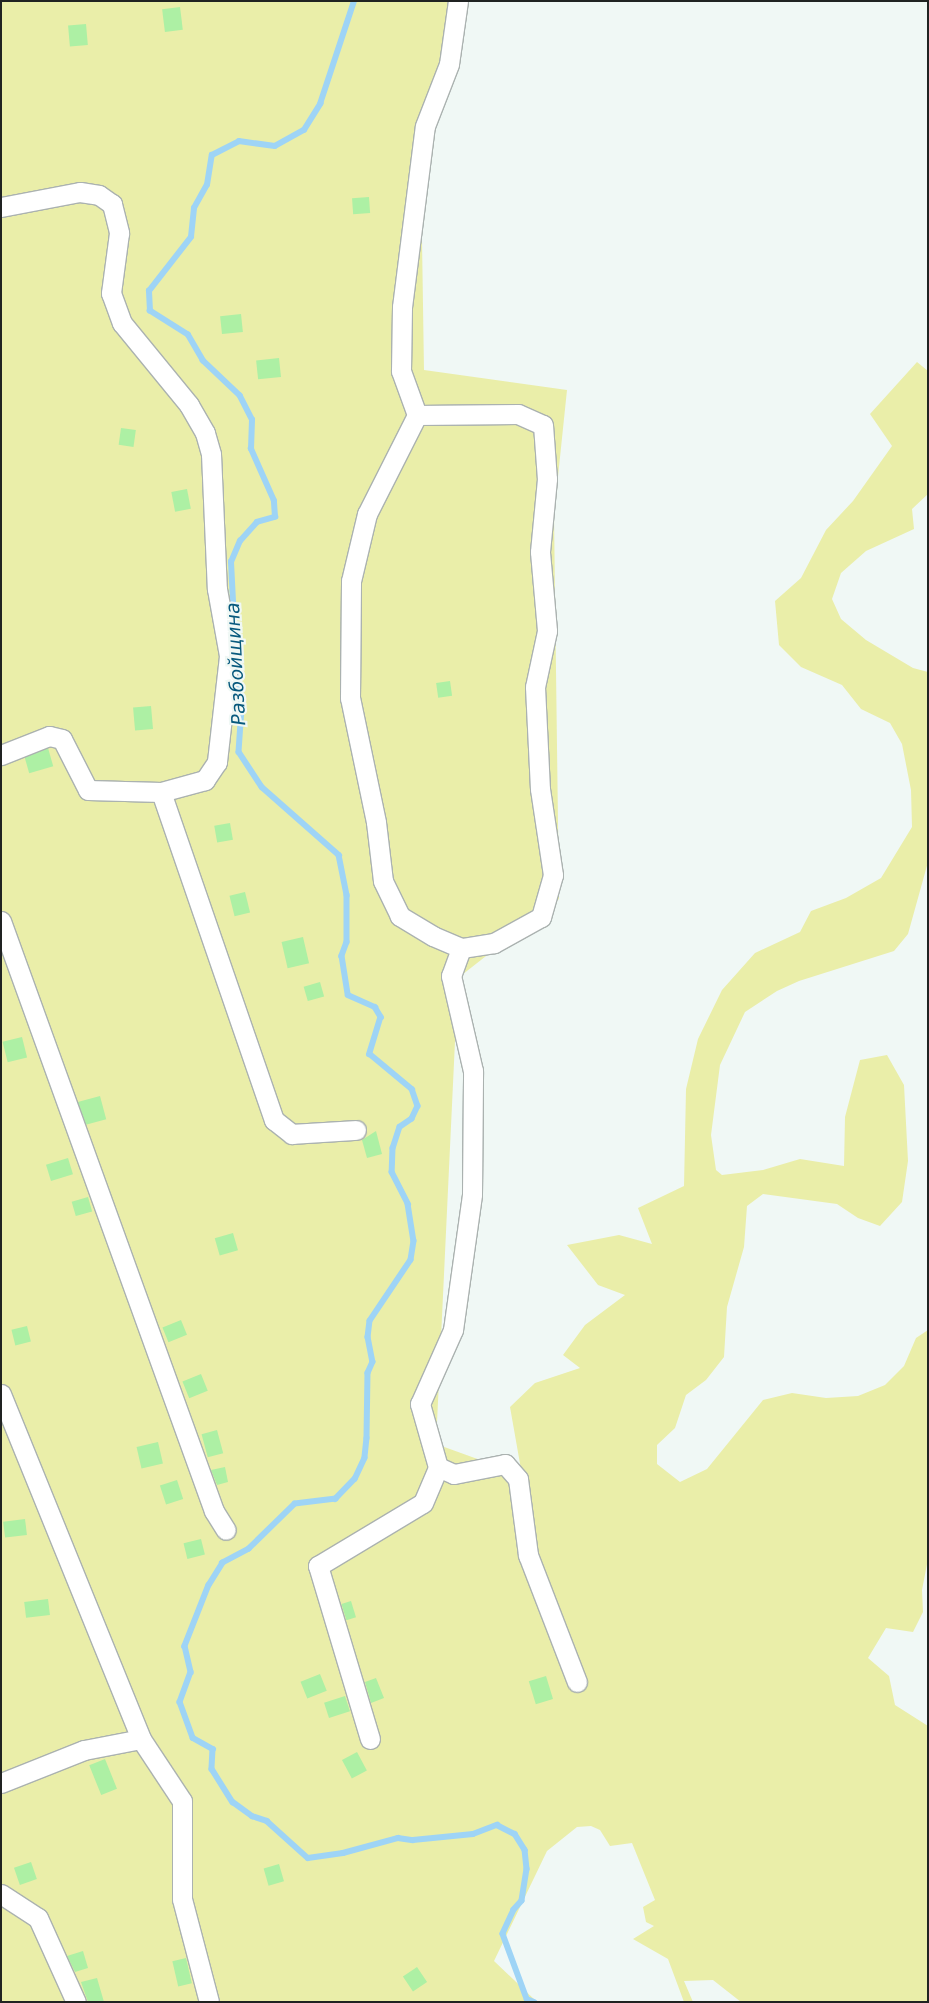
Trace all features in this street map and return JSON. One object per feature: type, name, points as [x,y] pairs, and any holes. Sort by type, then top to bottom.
[{"type":"street","points":[[417,415],[518,414],[543,425],[547,479],[540,552],[546,631],[535,687],[540,789],[553,875],[541,917],[494,943],[461,948],[433,936],[400,916],[383,881],[376,822],[350,698],[351,581],[368,514],[417,415],[401,371],[402,307],[425,126],[449,64],[458,1]]},
{"type":"street","points":[[1,208],[80,192],[99,195],[112,204],[119,233],[112,293],[122,323],[188,405],[205,433],[211,454],[217,588],[229,656],[217,762],[205,780],[161,792],[88,790],[62,739],[49,736],[1,755]]},
{"type":"street","points":[[161,792],[274,1120],[292,1134],[356,1130]]},
{"type":"street","points":[[1,922],[214,1511],[226,1530]]},
{"type":"street","points":[[370,1739],[318,1566],[423,1503],[438,1467],[420,1404],[453,1330],[472,1194],[473,1071],[452,976],[461,948]]},
{"type":"street","points":[[1,1394],[142,1739],[182,1801],[182,1899],[209,2002]]},
{"type":"street","points":[[438,1467],[454,1474],[505,1464],[518,1479],[528,1555],[577,1682]]},
{"type":"street","points":[[1,1783],[84,1750],[142,1739]]},
{"type":"street","points":[[1,1894],[38,1918],[76,2002]]},
{"type":"green space","points":[[1,1],[450,1],[421,174],[424,370],[567,390],[554,515],[559,899],[458,978],[436,1444],[522,1475],[510,1407],[535,1383],[580,1368],[563,1355],[585,1325],[625,1295],[598,1285],[567,1245],[619,1235],[652,1244],[638,1208],[684,1186],[686,1089],[698,1039],[722,990],[755,953],[800,932],[811,911],[846,898],[881,878],[912,827],[911,790],[902,744],[890,723],[861,709],[842,685],[801,667],[779,645],[775,601],[801,578],[826,530],[853,501],[892,446],[870,414],[917,362],[928,371],[928,494],[912,509],[914,529],[866,551],[841,573],[832,599],[841,619],[866,640],[913,668],[928,672],[928,862],[908,934],[894,951],[799,981],[777,991],[745,1012],[720,1065],[711,1135],[716,1170],[722,1175],[763,1170],[800,1159],[844,1166],[845,1117],[860,1060],[887,1055],[904,1085],[908,1161],[902,1202],[880,1226],[858,1218],[837,1204],[763,1194],[747,1206],[744,1247],[727,1307],[724,1357],[706,1380],[686,1395],[675,1428],[657,1445],[657,1464],[680,1482],[707,1469],[763,1400],[792,1393],[826,1398],[858,1396],[885,1385],[904,1366],[916,1338],[928,1330],[928,1559],[922,1590],[923,1612],[913,1632],[886,1628],[868,1658],[889,1676],[895,1705],[928,1726],[928,2002],[741,2002],[713,1980],[684,1981],[693,2002],[684,2002],[668,1959],[633,1939],[654,1926],[646,1922],[643,1907],[655,1900],[632,1843],[610,1846],[600,1830],[591,1826],[577,1827],[547,1851],[494,1961],[537,2002],[1,2002]]},
{"type":"building","points":[[180,7],[183,30],[165,32],[162,9]]},
{"type":"building","points":[[86,24],[88,45],[70,46],[68,26]]},
{"type":"building","points":[[369,197],[370,213],[353,214],[352,198]]},
{"type":"building","points":[[241,314],[243,332],[222,334],[220,316]]},
{"type":"building","points":[[279,358],[281,377],[258,379],[256,360]]},
{"type":"building","points":[[121,428],[136,430],[133,447],[119,445]]},
{"type":"building","points":[[187,489],[191,509],[175,512],[171,492]]},
{"type":"building","points":[[450,681],[452,696],[438,698],[436,683]]},
{"type":"building","points":[[151,706],[153,729],[135,730],[133,708]]},
{"type":"building","points":[[48,748],[53,766],[29,773],[24,755]]},
{"type":"building","points":[[230,823],[233,840],[217,843],[214,826]]},
{"type":"building","points":[[245,892],[250,912],[235,916],[229,896]]},
{"type":"building","points":[[303,937],[309,963],[288,968],[282,942]]},
{"type":"building","points":[[320,982],[324,996],[308,1001],[304,987]]},
{"type":"building","points":[[22,1037],[27,1057],[8,1062],[3,1042]]},
{"type":"building","points":[[100,1096],[106,1119],[84,1125],[78,1102]]},
{"type":"building","points":[[376,1131],[382,1154],[367,1158],[362,1140]]},
{"type":"building","points":[[68,1158],[73,1174],[51,1181],[46,1165]]},
{"type":"building","points":[[88,1197],[92,1211],[76,1216],[72,1202]]},
{"type":"building","points":[[233,1233],[238,1250],[220,1256],[215,1238]]},
{"type":"building","points":[[181,1320],[187,1335],[168,1342],[162,1327]]},
{"type":"building","points":[[27,1326],[31,1342],[15,1345],[11,1330]]},
{"type":"building","points":[[201,1374],[208,1391],[189,1398],[182,1381]]},
{"type":"building","points":[[217,1430],[223,1453],[208,1457],[202,1434]]},
{"type":"building","points":[[158,1442],[163,1463],[142,1468],[137,1447]]},
{"type":"building","points":[[225,1467],[228,1482],[217,1485],[211,1470]]},
{"type":"building","points":[[177,1480],[183,1499],[166,1505],[160,1486]]},
{"type":"building","points":[[25,1519],[27,1535],[5,1538],[3,1522]]},
{"type":"building","points":[[201,1539],[205,1555],[187,1559],[184,1543]]},
{"type":"building","points":[[48,1599],[50,1615],[26,1618],[24,1602]]},
{"type":"building","points":[[351,1601],[356,1617],[346,1620],[341,1604]]},
{"type":"building","points":[[320,1674],[327,1691],[307,1699],[301,1682]]},
{"type":"building","points":[[546,1676],[553,1699],[536,1704],[529,1681]]},
{"type":"building","points":[[376,1678],[384,1698],[371,1703],[365,1682]]},
{"type":"building","points":[[345,1696],[350,1711],[329,1718],[324,1703]]},
{"type":"building","points":[[357,1752],[367,1771],[352,1779],[342,1760]]},
{"type":"building","points":[[105,1759],[117,1789],[101,1795],[89,1765]]},
{"type":"building","points":[[31,1862],[37,1879],[20,1885],[14,1868]]},
{"type":"building","points":[[279,1864],[284,1881],[269,1886],[264,1868]]},
{"type":"building","points":[[83,1951],[88,1968],[75,1972],[67,1956]]},
{"type":"building","points":[[186,1958],[192,1983],[178,1986],[172,1961]]},
{"type":"building","points":[[417,1967],[427,1982],[413,1991],[403,1977]]},
{"type":"building","points":[[97,1978],[104,2002],[88,2002],[81,1982]]},
{"type":"waterway","name":"Разбойщина","points":[[235,641],[231,562],[240,541],[257,522],[275,517],[274,501],[251,449],[252,420],[240,396],[203,361],[188,335],[150,311],[149,291],[191,237],[194,208],[207,185],[212,155],[239,141],[275,146],[304,130],[320,104],[354,1]]},
{"type":"waterway","name":"Разбойщина","points":[[237,658],[242,708],[239,752],[262,787],[339,855],[347,895],[347,942],[342,956],[348,995],[375,1007],[381,1017],[370,1054],[412,1089],[418,1106],[412,1119],[400,1127],[393,1148],[392,1172],[408,1204],[414,1241],[411,1260],[370,1321],[368,1337],[373,1362],[368,1373],[367,1438],[365,1458],[355,1479],[336,1499],[295,1504],[249,1549],[223,1563],[209,1585],[185,1646],[191,1672],[180,1702],[193,1738],[213,1749],[212,1769],[233,1802],[252,1816],[267,1821],[308,1858],[343,1853],[398,1838],[413,1840],[473,1834],[497,1825],[515,1834],[525,1850],[527,1869],[522,1901],[514,1910],[503,1934],[527,1999],[534,2002]]}]
